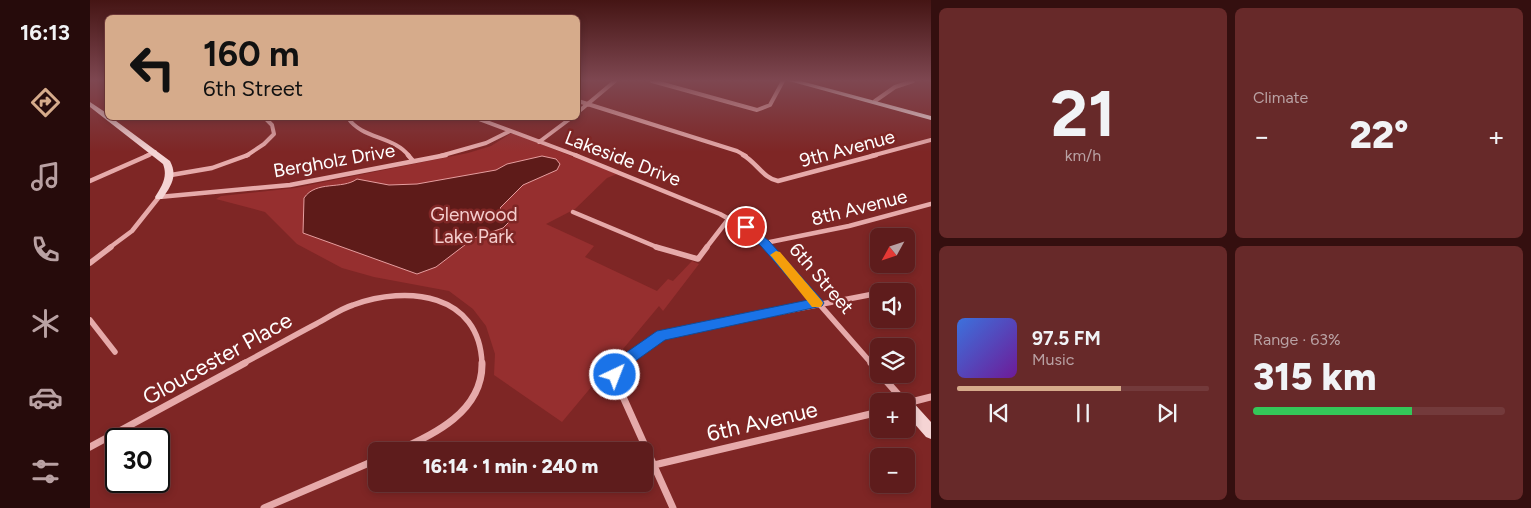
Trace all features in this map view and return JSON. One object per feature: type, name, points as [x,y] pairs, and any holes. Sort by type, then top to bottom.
[{"type":"main road","points":[[886,105],[931,118]]},
{"type":"street","points":[[91,105],[104,112]]},
{"type":"street","name":"9th Avenue","points":[[589,105],[737,151],[751,159],[771,180],[778,181],[931,140]]},
{"type":"street","points":[[738,105],[757,110],[770,105]]},
{"type":"street","points":[[90,117],[104,112]]},
{"type":"street","points":[[90,262],[132,231],[143,220],[167,185],[170,175],[166,163],[155,152],[114,120]]},
{"type":"street","points":[[170,175],[208,169],[252,152],[274,134],[273,124],[268,120]]},
{"type":"street","points":[[349,120],[357,128],[404,149],[413,161]]},
{"type":"street","name":"Lakeside Drive","points":[[482,120],[618,170],[730,217]]},
{"type":"street","points":[[540,142],[568,120]]},
{"type":"street","name":"Bergholz Drive","points":[[159,197],[290,185],[471,149],[510,130]]},
{"type":"street","points":[[90,181],[155,152]]},
{"type":"street","name":"8th Avenue","points":[[765,243],[849,226],[931,204]]},
{"type":"street","points":[[573,212],[667,252],[698,259],[730,217]]},
{"type":"street","name":"6th Street","points":[[730,217],[755,233],[765,243],[870,363]]},
{"type":"street","points":[[673,508],[615,379],[616,370],[662,335],[870,294]]},
{"type":"street","name":"Gloucester Place","points":[[90,448],[361,301],[415,297],[448,303],[471,324],[483,350],[480,381],[476,393],[463,411],[439,431],[415,442]]},
{"type":"street","points":[[90,320],[115,352]]},
{"type":"street","name":"6th Street","points":[[888,383],[897,393]]},
{"type":"street","points":[[915,401],[931,397]]},
{"type":"street","name":"6th Street","points":[[915,413],[931,432]]},
{"type":"street","name":"6th Avenue","points":[[654,465],[870,414]]},
{"type":"street","points":[[264,508],[368,463]]},
{"type":"green space","name":"Glenwood Lake Park","points":[[510,134],[515,134],[617,174],[607,178],[575,209],[546,224],[594,246],[585,257],[657,291],[668,279],[673,281],[692,261],[699,264],[663,311],[659,306],[562,422],[494,375],[495,354],[486,326],[473,309],[449,291],[374,277],[342,268],[297,244],[265,212],[216,199],[221,196],[295,188],[468,153],[491,146]]},
{"type":"shaded area","points":[[542,156],[556,159],[560,164],[557,170],[523,185],[500,208],[511,220],[503,228],[474,238],[436,267],[417,274],[303,233],[304,198],[315,189],[344,184],[357,179],[389,185],[417,184],[496,170],[507,164]]},
{"type":"slow traffic","points":[[776,255],[817,303]]},
{"type":"route","points":[[615,375],[616,370],[622,363],[655,338],[662,335],[818,303],[765,243],[746,227]]}]
